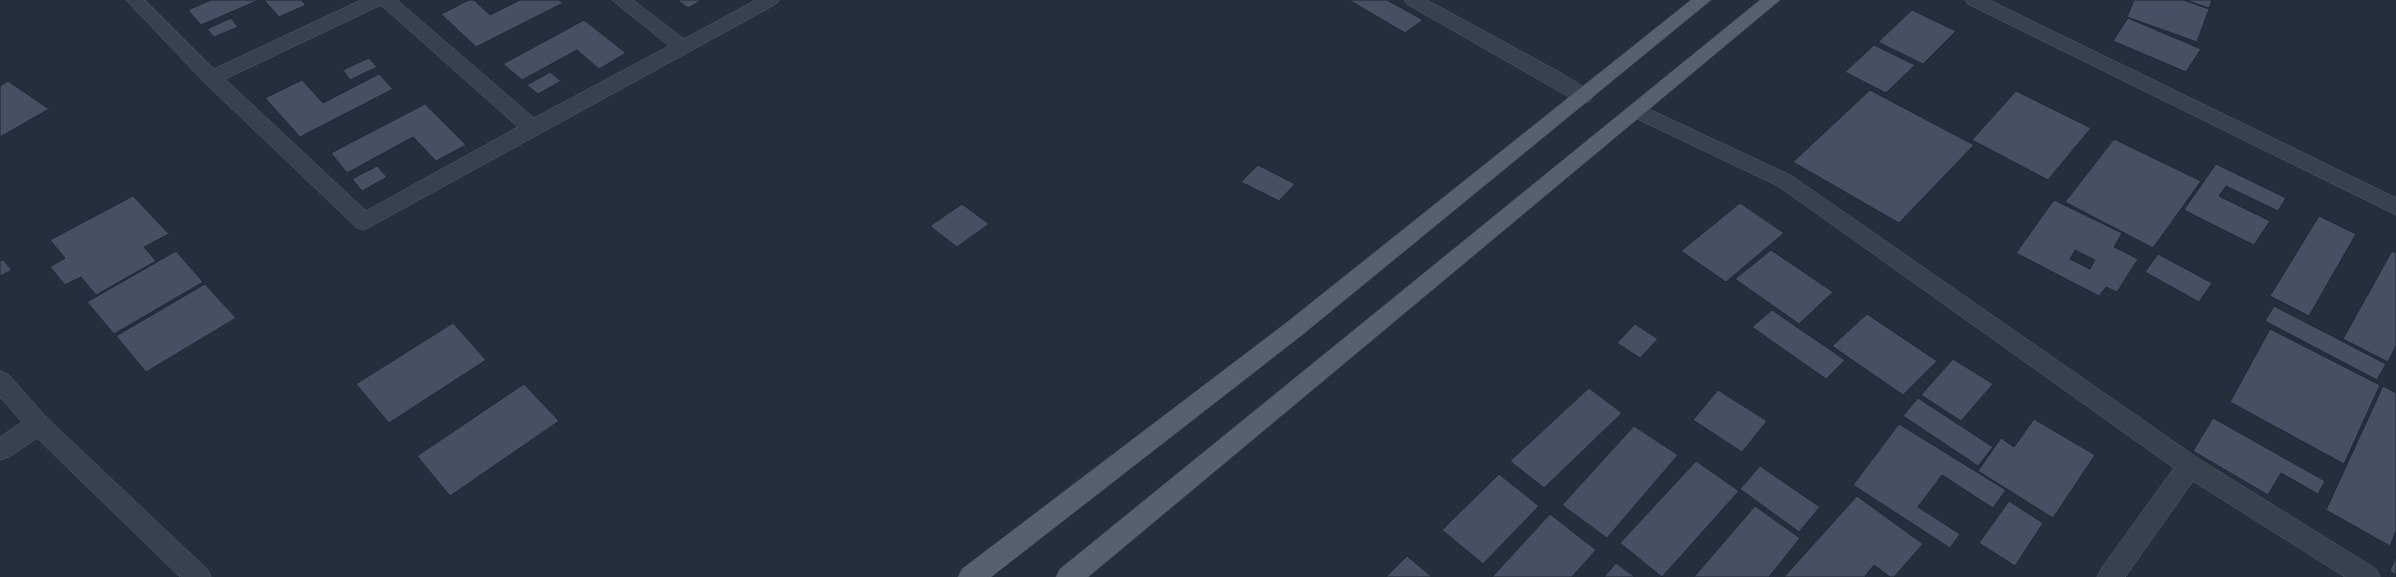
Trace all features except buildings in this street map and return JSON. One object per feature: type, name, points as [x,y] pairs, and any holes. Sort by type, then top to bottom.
[{"type":"main road","points":[[971,577],[1294,329],[1702,0]]},
{"type":"main road","points":[[1069,577],[1638,111],[1770,0]]},
{"type":"street","points":[[135,0],[212,78],[364,222],[681,46],[770,0]]},
{"type":"street","points":[[212,78],[376,0]]},
{"type":"street","points":[[386,0],[532,128]]},
{"type":"street","points":[[621,0],[681,46]]},
{"type":"street","points":[[1412,0],[1554,78],[1583,96]]},
{"type":"street","points":[[1974,0],[2396,207]]},
{"type":"street","points":[[1638,111],[1785,180],[2190,466],[2366,577]]},
{"type":"street","points":[[0,381],[38,424],[198,577]]},
{"type":"street","points":[[0,450],[38,424]]},
{"type":"street","points":[[2110,577],[2190,466]]}]
